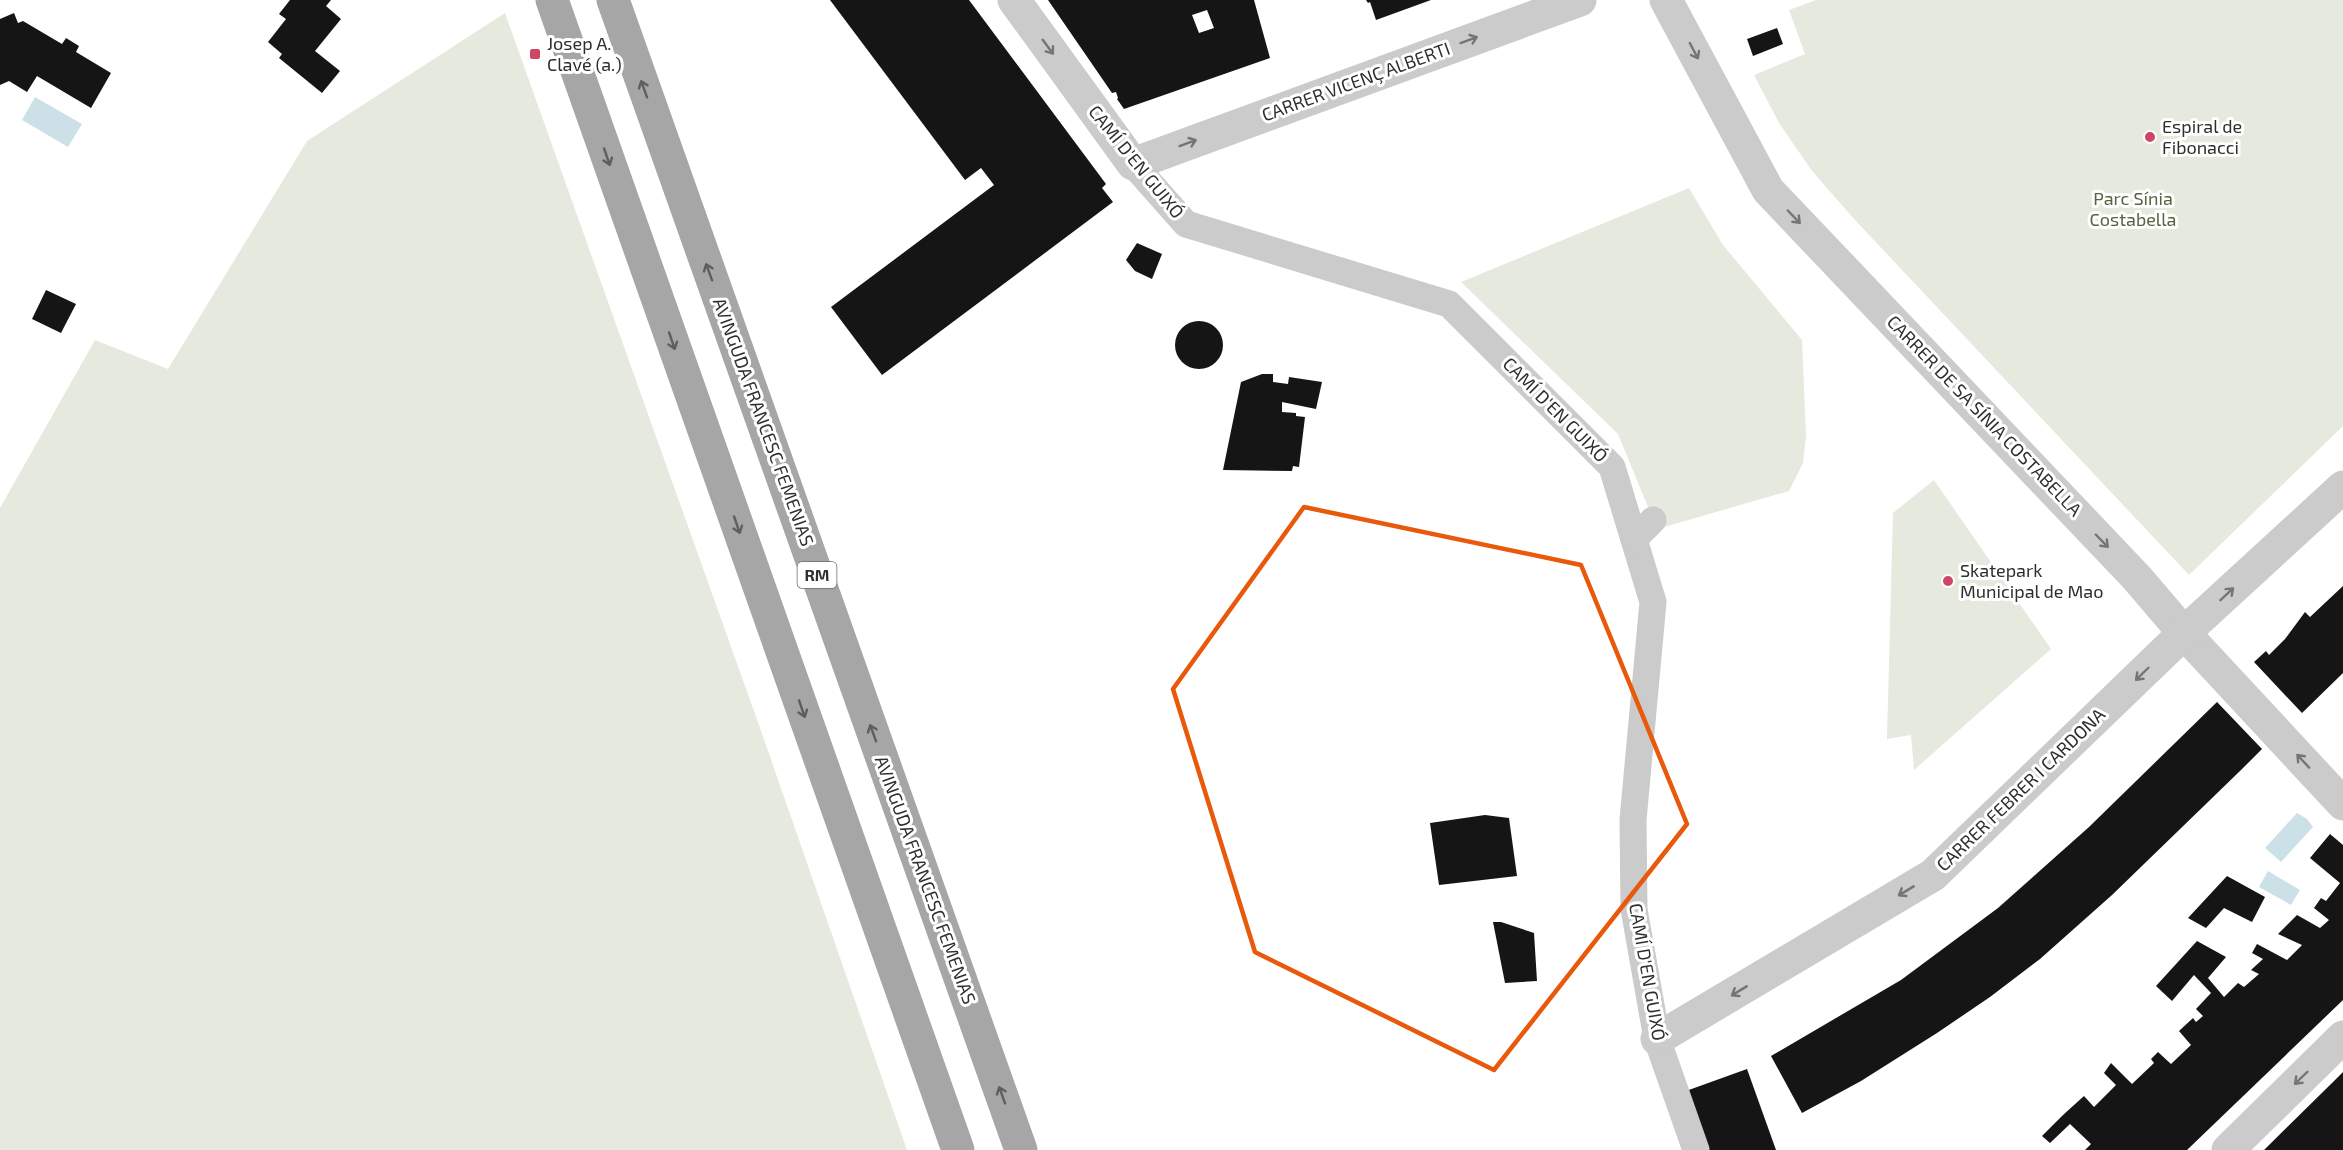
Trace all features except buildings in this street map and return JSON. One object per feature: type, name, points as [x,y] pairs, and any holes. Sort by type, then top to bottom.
[{"type":"main road","points":[[552,0],[958,1150]]},
{"type":"main road","name":"AVINGUDA FRANCESC FEMENIAS","points":[[613,0],[1021,1150]]},
{"type":"street","name":"CAMÍ D'EN GUIXÓ","points":[[1014,0],[1133,164],[1186,224],[1449,304],[1611,467],[1653,602],[1633,819],[1634,909],[1657,1039],[1696,1150]]},
{"type":"street","name":"CARRER VICENÇ ALBERTI","points":[[1133,164],[1580,0]]},
{"type":"street","name":"CARRER DE SA SÍNIA COSTABELLA","points":[[1666,0],[1768,190],[2137,578],[2184,633],[2343,804]]},
{"type":"street","name":"CARRER FEBRER I CARDONA","points":[[1657,1039],[1933,875],[2184,633],[2343,487]]},
{"type":"street","points":[[1634,539],[1653,520]]},
{"type":"street","points":[[2228,1150],[2343,1038]]},
{"type":"highlighted area","points":[[1304,507],[1581,565],[1687,824],[1494,1070],[1255,952],[1173,689]]},
{"type":"green space","name":"Parc Sínia Costabella","points":[[1816,0],[2343,0],[2343,426],[2189,575],[1855,220],[1812,171],[1779,123],[1754,75],[1805,54],[1789,10]]},
{"type":"green space","points":[[505,13],[760,728],[907,1150],[0,1150],[0,508],[95,340],[168,369],[307,141]]},
{"type":"green space","points":[[1689,188],[1723,245],[1802,340],[1806,436],[1803,463],[1789,491],[1657,529],[1618,434],[1461,282]]},
{"type":"green space","name":"Skatepark Municipal de Mao","points":[[1934,480],[2051,649],[1914,770],[1911,735],[1887,739],[1893,513]]},
{"type":"shaded area","points":[[35,97],[82,124],[68,147],[22,120]]},
{"type":"shaded area","points":[[2297,813],[2307,819],[2313,827],[2281,862],[2265,848]]},
{"type":"shaded area","points":[[2268,871],[2300,890],[2291,905],[2259,887]]},
{"type":"place","name":"Josep A. Clavé (a.)","points":[[535,54]]},
{"type":"place","name":"Espiral de Fibonacci","points":[[2150,137]]},
{"type":"place","name":"Skatepark Municipal de Mao","points":[[1948,581]]}]
